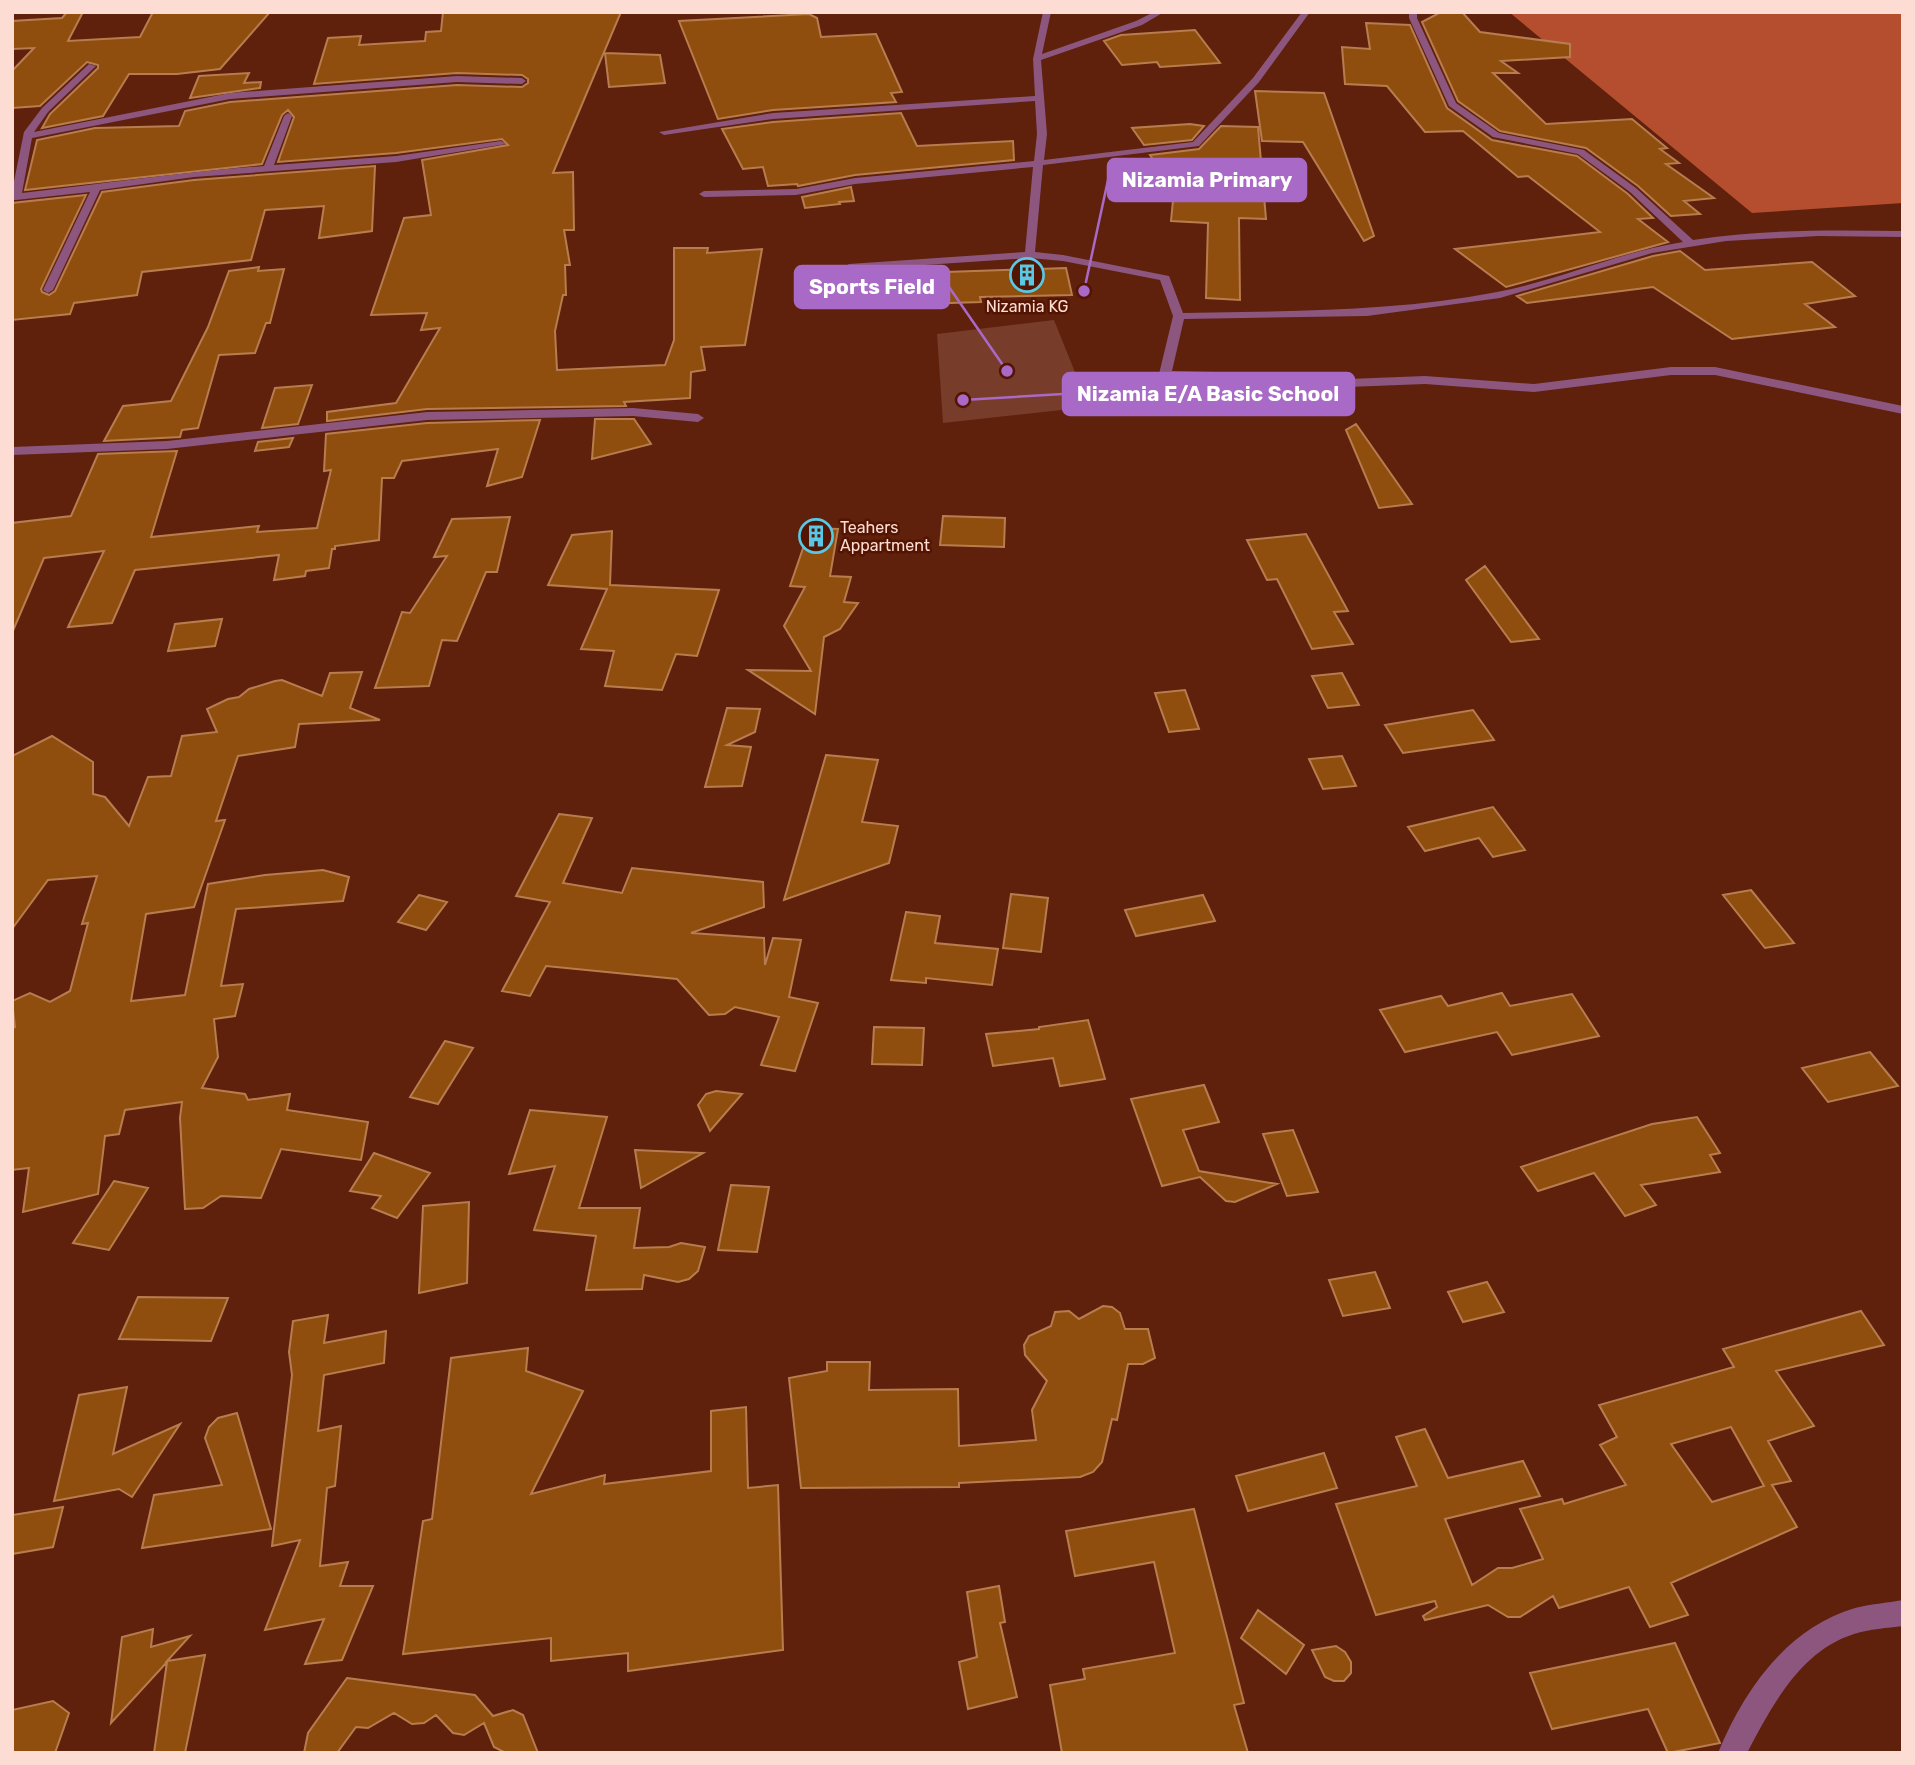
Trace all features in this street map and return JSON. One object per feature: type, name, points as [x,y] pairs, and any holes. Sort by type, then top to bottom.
[{"type":"street","points":[[1037,59],[1139,23],[1160,12]]},
{"type":"street","points":[[704,194],[796,191],[855,181],[958,173],[1196,144],[1256,80],[1307,12]]},
{"type":"street","points":[[1413,12],[1413,18],[1452,104],[1496,135],[1540,146],[1581,152],[1633,190],[1691,244]]},
{"type":"street","points":[[1030,255],[1029,239],[1042,134],[1037,59],[1045,13]]},
{"type":"street","points":[[92,66],[45,110],[28,136],[14,197],[96,189],[194,174],[396,159],[501,144]]},
{"type":"street","points":[[28,136],[230,96],[457,79],[522,81]]},
{"type":"street","points":[[664,132],[773,116],[1040,98]]},
{"type":"street","points":[[268,169],[288,116]]},
{"type":"street","points":[[48,290],[96,189]]},
{"type":"street","points":[[1179,316],[1367,313],[1500,295],[1651,250],[1726,238],[1818,233],[1903,234]]},
{"type":"street","points":[[849,267],[1030,255],[1063,258],[1165,278],[1179,316],[1165,374],[1215,376],[1271,386],[1425,380],[1534,388],[1671,370],[1715,371],[1903,410]]},
{"type":"street","points":[[12,451],[167,445],[427,416],[632,412],[698,418]]},
{"type":"street","points":[[1732,1753],[1773,1679],[1808,1642],[1850,1622],[1903,1614]]},
{"type":"shaded area","points":[[1509,12],[1903,12],[1903,203],[1752,213]]},
{"type":"shaded area","points":[[1054,320],[1089,407],[943,423],[937,334]]},
{"type":"building","points":[[67,12],[83,12],[68,41],[140,37],[153,12],[270,12],[220,69],[177,74],[129,74],[103,116],[42,128],[50,114],[98,65],[87,62],[40,106],[12,108],[12,71],[34,48],[12,49],[12,21],[62,18]]},
{"type":"building","points":[[443,12],[621,12],[553,173],[573,172],[574,230],[564,230],[570,265],[565,265],[566,295],[563,295],[555,331],[557,370],[665,365],[674,340],[674,248],[708,248],[707,253],[762,249],[745,345],[701,347],[705,370],[691,372],[690,398],[624,402],[626,406],[427,409],[327,421],[327,412],[396,403],[440,328],[421,330],[427,313],[371,315],[404,218],[431,215],[422,160],[508,145],[502,139],[396,153],[278,162],[294,117],[288,110],[282,115],[262,164],[25,190],[37,140],[95,128],[179,126],[185,111],[230,102],[457,85],[522,87],[528,83],[528,79],[522,75],[457,73],[314,84],[328,38],[361,36],[359,45],[425,41],[426,32],[441,31]]},
{"type":"building","points":[[1441,12],[1462,12],[1480,32],[1570,44],[1570,57],[1501,61],[1518,73],[1493,73],[1546,124],[1632,119],[1667,148],[1660,149],[1679,163],[1666,164],[1714,198],[1684,201],[1700,214],[1671,216],[1638,186],[1586,148],[1500,131],[1458,101],[1422,22]]},
{"type":"building","points":[[809,14],[817,18],[821,37],[876,34],[902,92],[891,93],[896,102],[773,110],[718,119],[679,21]]},
{"type":"building","points":[[1366,23],[1410,25],[1447,108],[1492,140],[1577,156],[1628,194],[1653,218],[1638,219],[1668,242],[1506,287],[1455,249],[1600,232],[1528,176],[1518,177],[1463,131],[1425,132],[1387,86],[1345,84],[1342,47],[1370,49]]},
{"type":"building","points":[[1195,30],[1220,63],[1160,67],[1157,62],[1122,65],[1104,41],[1121,35]]},
{"type":"building","points":[[605,53],[660,55],[665,83],[609,87]]},
{"type":"building","points":[[249,73],[244,83],[261,82],[260,88],[190,98],[199,76]]},
{"type":"building","points":[[1255,91],[1324,93],[1374,236],[1364,241],[1303,142],[1262,141]]},
{"type":"building","points":[[901,113],[917,146],[1013,141],[1014,160],[855,175],[798,186],[768,186],[763,167],[743,169],[722,129],[773,122]]},
{"type":"building","points":[[1190,124],[1204,126],[1192,140],[1144,145],[1132,128]]},
{"type":"building","points":[[1221,126],[1258,127],[1266,219],[1239,218],[1240,300],[1206,298],[1208,223],[1171,221],[1174,190],[1150,155],[1199,149]]},
{"type":"building","points":[[375,166],[372,231],[319,238],[324,206],[265,210],[251,260],[142,272],[137,295],[74,303],[70,314],[12,320],[12,203],[86,195],[41,289],[49,295],[55,291],[102,192],[194,180]]},
{"type":"building","points":[[851,187],[854,201],[805,208],[802,197]]},
{"type":"building","points":[[1680,251],[1705,270],[1812,262],[1855,296],[1805,304],[1835,327],[1732,339],[1653,287],[1527,303],[1517,296],[1653,256]]},
{"type":"building","points":[[259,267],[258,271],[284,269],[270,323],[266,323],[255,353],[219,355],[198,428],[182,430],[180,437],[104,441],[123,406],[171,401],[208,327],[229,271]]},
{"type":"building","points":[[1066,268],[1072,295],[980,297],[981,302],[889,305],[888,274]]},
{"type":"building","points":[[312,385],[298,424],[262,428],[275,388]]},
{"type":"building","points":[[595,419],[634,419],[651,444],[592,459]]},
{"type":"building","points":[[540,420],[522,477],[487,486],[498,449],[402,461],[394,478],[382,478],[379,540],[335,546],[335,549],[332,549],[329,568],[306,571],[305,576],[274,580],[279,555],[135,570],[112,623],[68,627],[104,551],[44,558],[12,633],[12,523],[71,516],[98,454],[177,451],[151,537],[259,526],[257,532],[317,528],[331,470],[324,471],[326,434],[427,423]]},
{"type":"building","points":[[1356,424],[1412,504],[1379,508],[1346,430]]},
{"type":"building","points":[[293,438],[289,447],[255,451],[258,442]]},
{"type":"building","points":[[943,516],[1005,518],[1004,547],[940,545]]},
{"type":"building","points":[[510,517],[497,572],[486,572],[457,641],[442,640],[429,686],[375,688],[402,612],[410,613],[447,556],[434,557],[452,519]]},
{"type":"building","points":[[810,528],[838,529],[830,576],[851,577],[844,602],[858,603],[840,629],[824,637],[815,714],[748,670],[811,671],[784,626],[805,587],[790,586]]},
{"type":"building","points":[[612,531],[610,585],[719,590],[697,656],[676,654],[662,690],[605,686],[614,651],[581,649],[607,589],[548,585],[572,535]]},
{"type":"building","points":[[1306,534],[1348,611],[1334,612],[1353,644],[1312,649],[1277,579],[1267,580],[1247,540]]},
{"type":"building","points":[[1485,566],[1539,639],[1511,642],[1466,580]]},
{"type":"building","points":[[222,619],[215,646],[168,651],[175,624]]},
{"type":"building","points":[[362,672],[350,708],[380,720],[299,724],[295,747],[238,756],[216,821],[225,820],[194,907],[146,914],[131,1001],[185,995],[208,884],[323,870],[349,877],[343,901],[236,909],[221,986],[243,984],[235,1016],[214,1019],[218,1057],[202,1088],[245,1094],[248,1100],[290,1094],[287,1110],[368,1122],[361,1160],[281,1149],[261,1198],[221,1196],[203,1208],[185,1209],[180,1118],[182,1102],[125,1110],[119,1134],[105,1136],[98,1194],[23,1212],[29,1168],[12,1170],[12,1029],[15,1027],[12,1001],[30,993],[50,1002],[70,991],[88,923],[82,924],[97,876],[48,880],[12,929],[12,756],[52,736],[93,762],[93,794],[105,797],[129,826],[148,777],[171,776],[182,736],[217,732],[207,709],[239,697],[249,689],[282,680],[322,696],[330,673]]},
{"type":"building","points":[[1342,673],[1359,705],[1328,708],[1312,676]]},
{"type":"building","points":[[1185,690],[1199,729],[1169,732],[1155,693]]},
{"type":"building","points":[[727,708],[760,709],[755,732],[727,745],[751,747],[742,786],[705,787]]},
{"type":"building","points":[[1473,710],[1494,740],[1403,753],[1385,725]]},
{"type":"building","points":[[826,755],[878,760],[862,822],[898,826],[889,863],[784,900]]},
{"type":"building","points":[[1342,756],[1356,786],[1323,789],[1309,759]]},
{"type":"building","points":[[1493,807],[1525,850],[1493,857],[1479,838],[1425,851],[1408,827]]},
{"type":"building","points":[[559,814],[592,818],[563,883],[622,893],[632,868],[763,882],[764,907],[691,933],[764,938],[765,965],[773,938],[801,940],[789,997],[818,1003],[795,1071],[761,1065],[779,1017],[735,1007],[725,1014],[709,1015],[677,979],[546,966],[530,996],[502,991],[550,902],[516,896]]},
{"type":"building","points":[[1751,890],[1794,943],[1765,948],[1723,895]]},
{"type":"building","points":[[1011,894],[1048,898],[1041,952],[1003,948]]},
{"type":"building","points":[[419,895],[447,902],[426,930],[398,922]]},
{"type":"building","points":[[1203,895],[1215,921],[1136,936],[1125,910]]},
{"type":"building","points":[[906,912],[940,916],[935,943],[998,949],[992,985],[926,978],[926,983],[891,980]]},
{"type":"building","points":[[1502,993],[1510,1006],[1572,994],[1599,1036],[1512,1055],[1497,1032],[1405,1052],[1380,1010],[1441,996],[1448,1006]]},
{"type":"building","points":[[1088,1020],[1105,1079],[1060,1086],[1053,1058],[993,1066],[986,1034],[1039,1029]]},
{"type":"building","points":[[874,1027],[924,1028],[922,1065],[872,1064]]},
{"type":"building","points":[[445,1041],[473,1048],[438,1104],[410,1097]]},
{"type":"building","points":[[1870,1052],[1898,1086],[1828,1102],[1802,1068]]},
{"type":"building","points":[[1204,1085],[1219,1122],[1183,1130],[1199,1171],[1277,1184],[1235,1202],[1226,1201],[1200,1177],[1162,1186],[1131,1099]]},
{"type":"building","points":[[716,1091],[742,1094],[710,1131],[698,1105],[706,1094]]},
{"type":"building","points":[[530,1110],[607,1117],[579,1208],[640,1208],[634,1248],[669,1247],[681,1243],[705,1247],[698,1271],[689,1279],[678,1282],[644,1275],[642,1289],[586,1290],[596,1236],[534,1230],[555,1166],[509,1174]]},
{"type":"building","points":[[1697,1117],[1720,1153],[1710,1155],[1720,1172],[1641,1185],[1656,1205],[1625,1216],[1594,1173],[1538,1191],[1521,1167],[1652,1124]]},
{"type":"building","points":[[1293,1130],[1318,1192],[1287,1196],[1263,1134]]},
{"type":"building","points":[[635,1150],[703,1153],[641,1188]]},
{"type":"building","points":[[374,1153],[430,1173],[397,1218],[372,1208],[381,1196],[350,1191]]},
{"type":"building","points":[[114,1181],[148,1188],[109,1250],[73,1243]]},
{"type":"building","points":[[731,1185],[769,1187],[757,1252],[718,1250]]},
{"type":"building","points":[[469,1202],[467,1283],[419,1293],[423,1206]]},
{"type":"building","points":[[1375,1272],[1390,1308],[1343,1316],[1329,1280]]},
{"type":"building","points":[[1487,1282],[1504,1312],[1463,1322],[1448,1292]]},
{"type":"building","points":[[138,1297],[228,1298],[211,1341],[119,1339]]},
{"type":"building","points":[[1103,1306],[1112,1307],[1120,1313],[1125,1329],[1148,1329],[1155,1358],[1143,1364],[1128,1364],[1117,1420],[1112,1419],[1102,1462],[1093,1472],[1080,1477],[959,1483],[959,1487],[801,1488],[789,1378],[827,1371],[827,1362],[870,1362],[869,1390],[958,1389],[959,1446],[1036,1440],[1032,1410],[1047,1381],[1025,1355],[1024,1345],[1029,1336],[1051,1326],[1055,1312],[1069,1311],[1079,1319]]},
{"type":"building","points":[[1861,1311],[1884,1345],[1776,1371],[1814,1426],[1768,1441],[1791,1481],[1772,1485],[1797,1527],[1671,1583],[1688,1615],[1650,1627],[1629,1587],[1559,1608],[1553,1596],[1520,1617],[1508,1617],[1488,1605],[1425,1620],[1423,1616],[1437,1607],[1435,1601],[1376,1615],[1336,1504],[1417,1486],[1396,1437],[1425,1429],[1448,1478],[1523,1461],[1540,1496],[1445,1519],[1472,1585],[1498,1568],[1512,1568],[1543,1559],[1520,1509],[1562,1499],[1564,1504],[1626,1485],[1600,1445],[1617,1437],[1599,1405],[1734,1367],[1723,1349]],"holes":[[[1731,1427],[1764,1486],[1712,1502],[1671,1444]]]},
{"type":"building","points":[[328,1315],[324,1343],[386,1331],[384,1363],[324,1375],[318,1431],[341,1426],[335,1486],[327,1488],[320,1566],[348,1562],[340,1586],[373,1586],[342,1660],[305,1664],[324,1619],[265,1630],[300,1540],[272,1546],[292,1375],[289,1352],[293,1321]]},
{"type":"building","points":[[528,1348],[526,1371],[583,1391],[531,1494],[605,1475],[604,1484],[711,1471],[711,1411],[746,1407],[748,1488],[778,1485],[783,1650],[628,1671],[628,1653],[551,1661],[551,1638],[403,1654],[423,1521],[432,1519],[451,1358]]},
{"type":"building","points":[[127,1387],[113,1454],[180,1424],[132,1497],[119,1489],[54,1501],[79,1395]]},
{"type":"building","points":[[237,1413],[271,1529],[142,1548],[154,1495],[222,1485],[205,1438],[209,1427],[218,1418]]},
{"type":"building","points":[[1324,1453],[1337,1488],[1248,1511],[1236,1476]]},
{"type":"building","points":[[63,1507],[53,1547],[12,1554],[12,1515]]},
{"type":"building","points":[[1194,1509],[1244,1703],[1234,1705],[1248,1753],[1062,1753],[1050,1685],[1085,1679],[1083,1669],[1175,1653],[1154,1562],[1075,1576],[1066,1531]]},
{"type":"building","points":[[999,1586],[1005,1622],[1000,1623],[1017,1697],[968,1709],[959,1662],[977,1657],[967,1592]]},
{"type":"building","points":[[1258,1610],[1304,1645],[1286,1674],[1241,1638]]},
{"type":"building","points":[[153,1629],[151,1647],[190,1636],[167,1661],[205,1655],[185,1753],[154,1753],[167,1662],[111,1723],[122,1637]]},
{"type":"building","points":[[1675,1643],[1720,1743],[1668,1753],[1648,1709],[1552,1729],[1530,1673]]},
{"type":"building","points":[[1336,1646],[1345,1652],[1351,1662],[1351,1673],[1344,1681],[1325,1677],[1312,1650]]},
{"type":"building","points":[[347,1678],[475,1695],[493,1716],[513,1710],[523,1715],[538,1753],[506,1753],[494,1747],[484,1723],[464,1735],[453,1733],[436,1715],[424,1723],[412,1724],[394,1713],[368,1728],[356,1727],[337,1753],[304,1753],[308,1733]]},
{"type":"building","points":[[53,1701],[69,1713],[55,1753],[12,1753],[12,1710]]},
{"type":"place","name":"Nizamia KG","points":[[1027,275]]},
{"type":"place","name":"Nizamia Primary","points":[[1084,291]]},
{"type":"place","name":"Sports Field","points":[[1007,371]]},
{"type":"place","name":"Nizamia E/A Basic School","points":[[963,400]]},
{"type":"place","name":"Teahers Appartment","points":[[816,536]]}]
